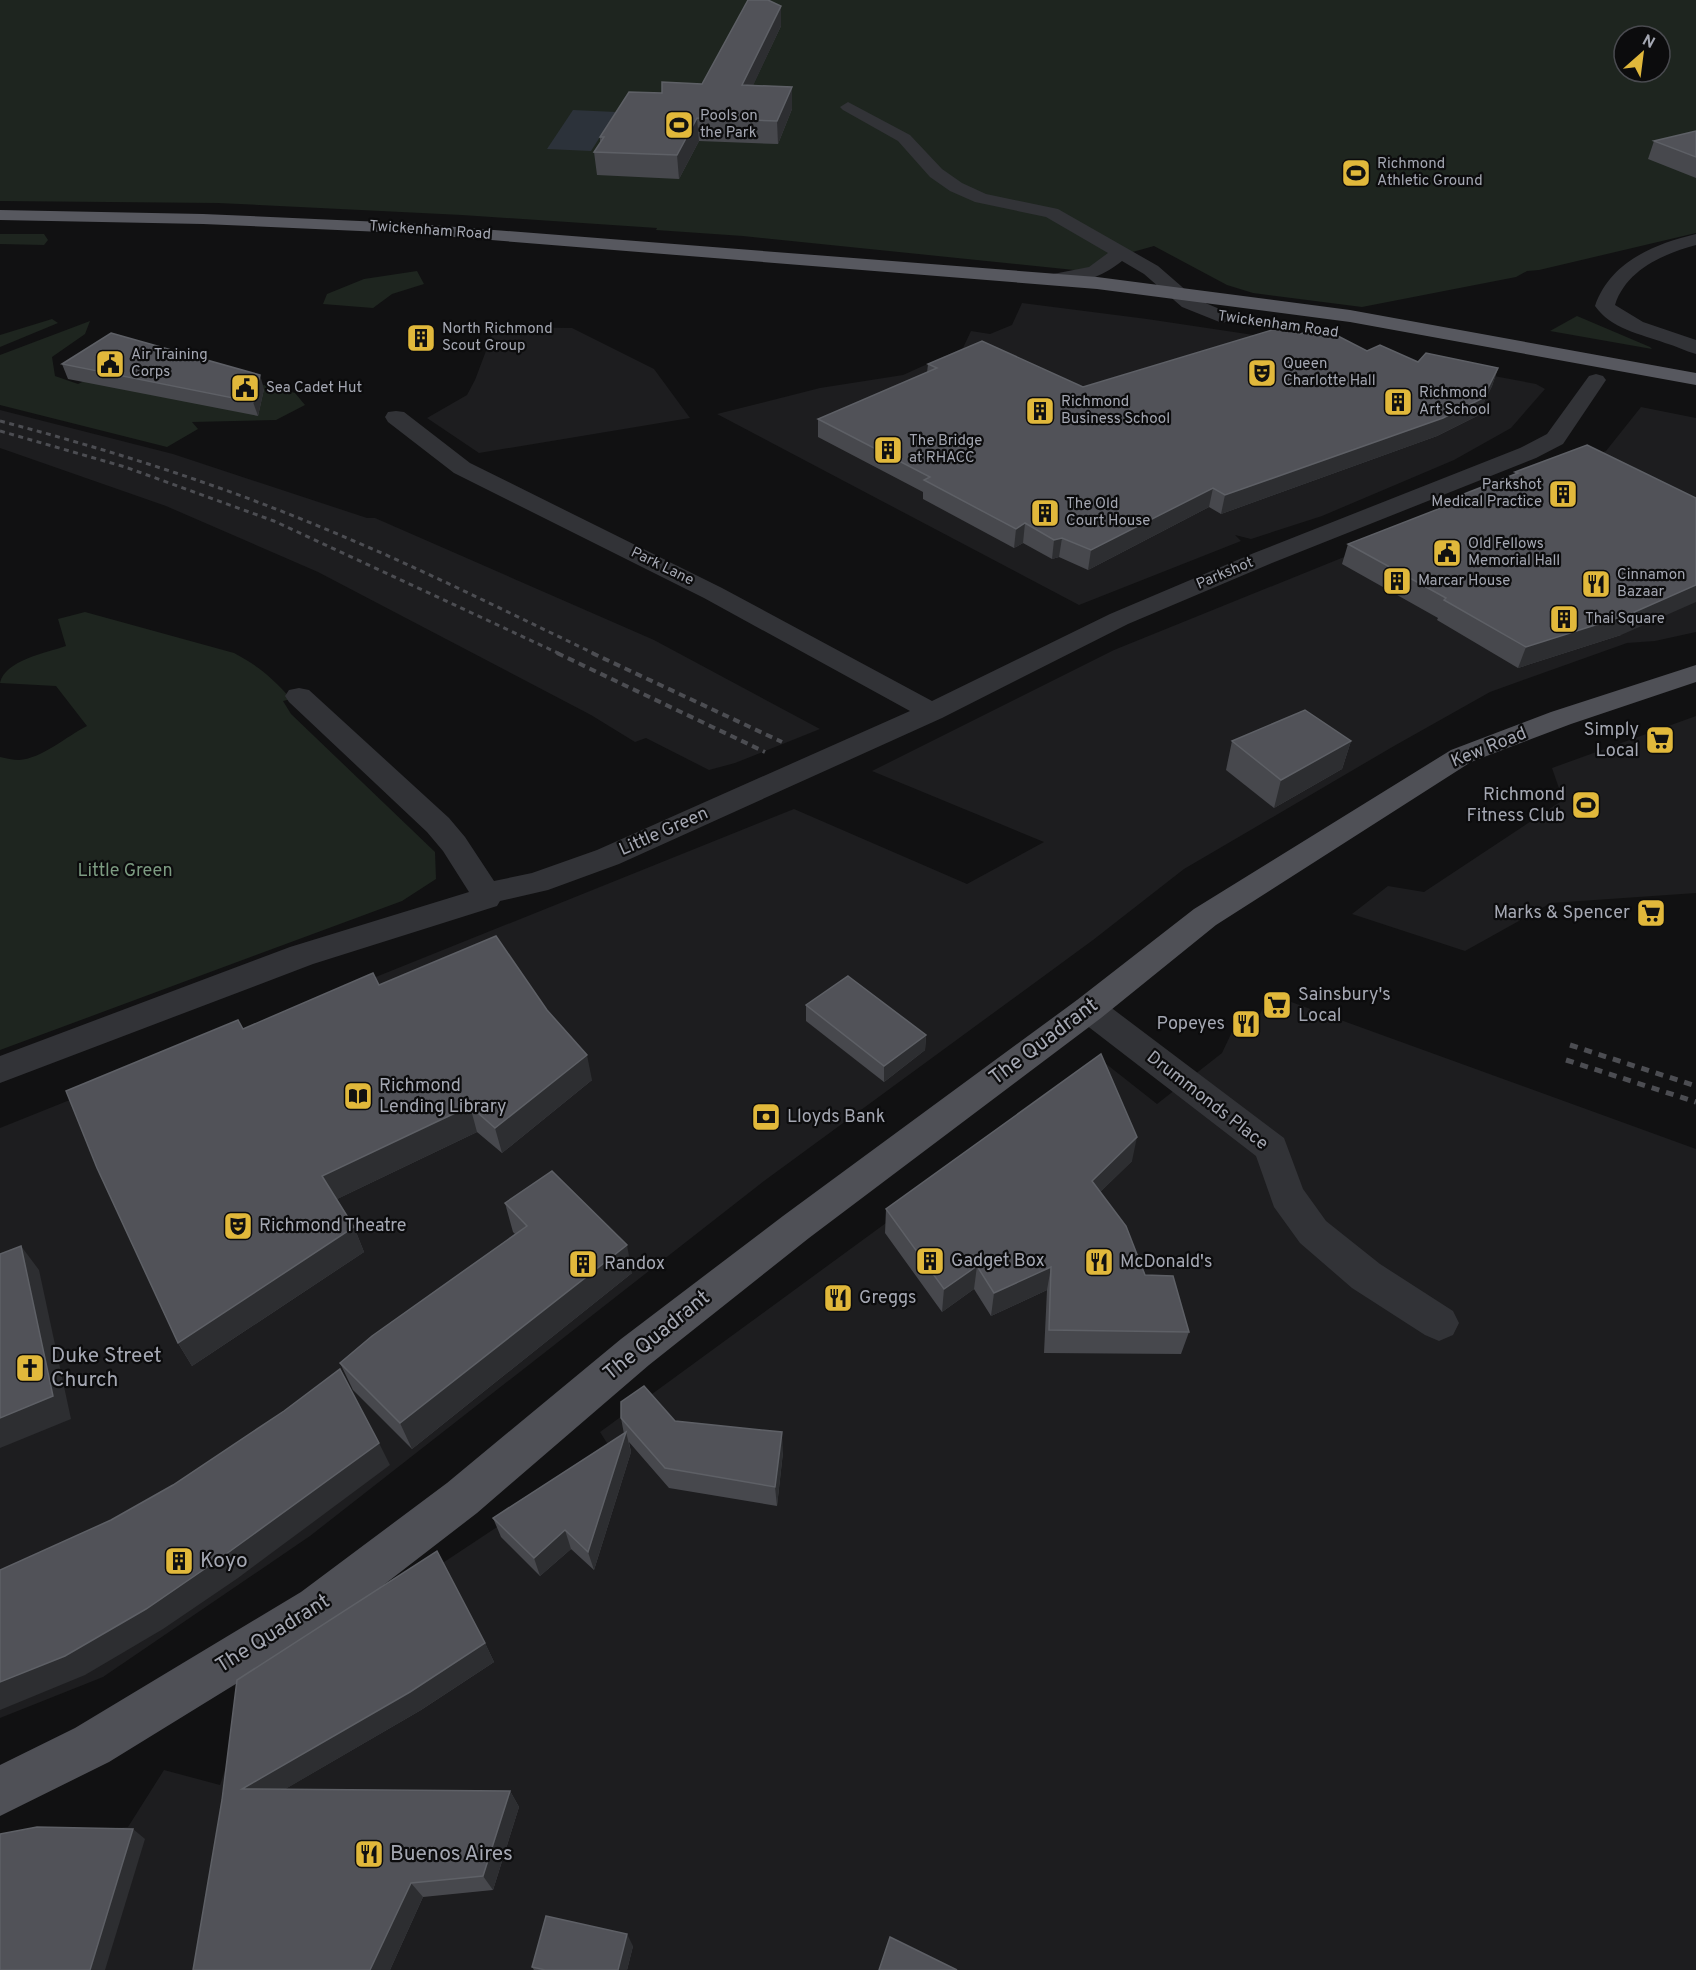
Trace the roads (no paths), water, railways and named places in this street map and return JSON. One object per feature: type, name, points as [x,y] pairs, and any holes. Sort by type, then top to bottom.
[{"type":"highway","name":"Twickenham Road","points":[[0,215],[203,219],[404,228],[1055,279],[1176,291],[1350,316],[1519,345],[1696,380]]},
{"type":"highway","name":"Twickenham Road","points":[[858,265],[954,282],[1314,331]]},
{"type":"highway","points":[[1505,363],[1696,399]]},
{"type":"main road","name":"Kew Road","points":[[1299,857],[1461,756],[1561,718],[1696,673]]},
{"type":"main road","name":"The Quadrant","points":[[0,1791],[92,1746],[317,1608],[462,1498],[635,1352],[778,1240],[1089,1009],[1205,917],[1299,857]]},
{"type":"street","points":[[848,107],[904,138],[936,173],[966,192],[1003,204],[1052,213],[1151,270],[1189,303],[1222,317]]},
{"type":"street","points":[[1696,239],[1666,248],[1623,275],[1612,286],[1605,306],[1611,313],[1629,322],[1696,348]]},
{"type":"street","points":[[1055,279],[1074,278],[1097,270],[1116,258],[1118,251]]},
{"type":"street","name":"Parkshot","points":[[836,754],[932,711],[1119,619],[1263,558],[1528,453],[1565,442],[1596,380]]},
{"type":"street","name":"Park Lane","points":[[396,417],[462,468],[713,593],[932,711]]},
{"type":"street","points":[[299,696],[438,825],[454,844],[486,892]]},
{"type":"street","name":"Little Green","points":[[0,1070],[165,1005],[416,917],[486,898],[486,892],[537,883],[608,857],[836,754]]},
{"type":"street","name":"Drummonds Place","points":[[1089,1009],[1271,1148],[1287,1196],[1313,1232],[1366,1276],[1439,1323]]},
{"type":"railway","points":[[0,421],[163,469],[283,512],[426,573],[595,654]]},
{"type":"railway","points":[[0,431],[125,467],[274,521],[560,654]]},
{"type":"railway","points":[[557,653],[765,752]]},
{"type":"railway","points":[[592,653],[782,742]]},
{"type":"railway","points":[[1570,1045],[1696,1086]]},
{"type":"railway","points":[[1566,1060],[1696,1102]]},
{"type":"place","name":"Pools on the Park","points":[[679,125]]},
{"type":"place","name":"Richmond Athletic Ground","points":[[1356,173]]},
{"type":"place","name":"North Richmond Scout Group","points":[[421,338]]},
{"type":"place","name":"Air Training Corps","points":[[110,364]]},
{"type":"place","name":"Queen Charlotte Hall","points":[[1262,373]]},
{"type":"place","name":"Sea Cadet Hut","points":[[245,388]]},
{"type":"place","name":"Richmond Art School","points":[[1398,402]]},
{"type":"place","name":"Richmond Business School","points":[[1040,411]]},
{"type":"place","name":"The Bridge at RHACC","points":[[888,450]]},
{"type":"place","name":"Parkshot Medical Practice","points":[[1563,494]]},
{"type":"place","name":"The Old Court House","points":[[1045,513]]},
{"type":"place","name":"Old Fellows Memorial Hall","points":[[1447,553]]},
{"type":"place","name":"Marcar House","points":[[1397,581]]},
{"type":"place","name":"Cinnamon Bazaar","points":[[1596,584]]},
{"type":"place","name":"Thai Square","points":[[1564,619]]},
{"type":"place","name":"Simply Local","points":[[1660,740]]},
{"type":"place","name":"Richmond Fitness Club","points":[[1586,805]]},
{"type":"place","name":"Marks & Spencer","points":[[1651,913]]},
{"type":"place","name":"Sainsbury's Local","points":[[1277,1005]]},
{"type":"place","name":"Popeyes","points":[[1246,1024]]},
{"type":"place","name":"Richmond Lending Library","points":[[358,1096]]},
{"type":"place","name":"Lloyds Bank","points":[[766,1117]]},
{"type":"place","name":"Richmond Theatre","points":[[238,1226]]},
{"type":"place","name":"Gadget Box","points":[[930,1261]]},
{"type":"place","name":"McDonald's","points":[[1099,1262]]},
{"type":"place","name":"Randox","points":[[583,1264]]},
{"type":"place","name":"Greggs","points":[[838,1298]]},
{"type":"place","name":"Duke Street Church","points":[[30,1368]]},
{"type":"place","name":"Koyo","points":[[179,1561]]},
{"type":"place","name":"Buenos Aires","points":[[369,1854]]}]
